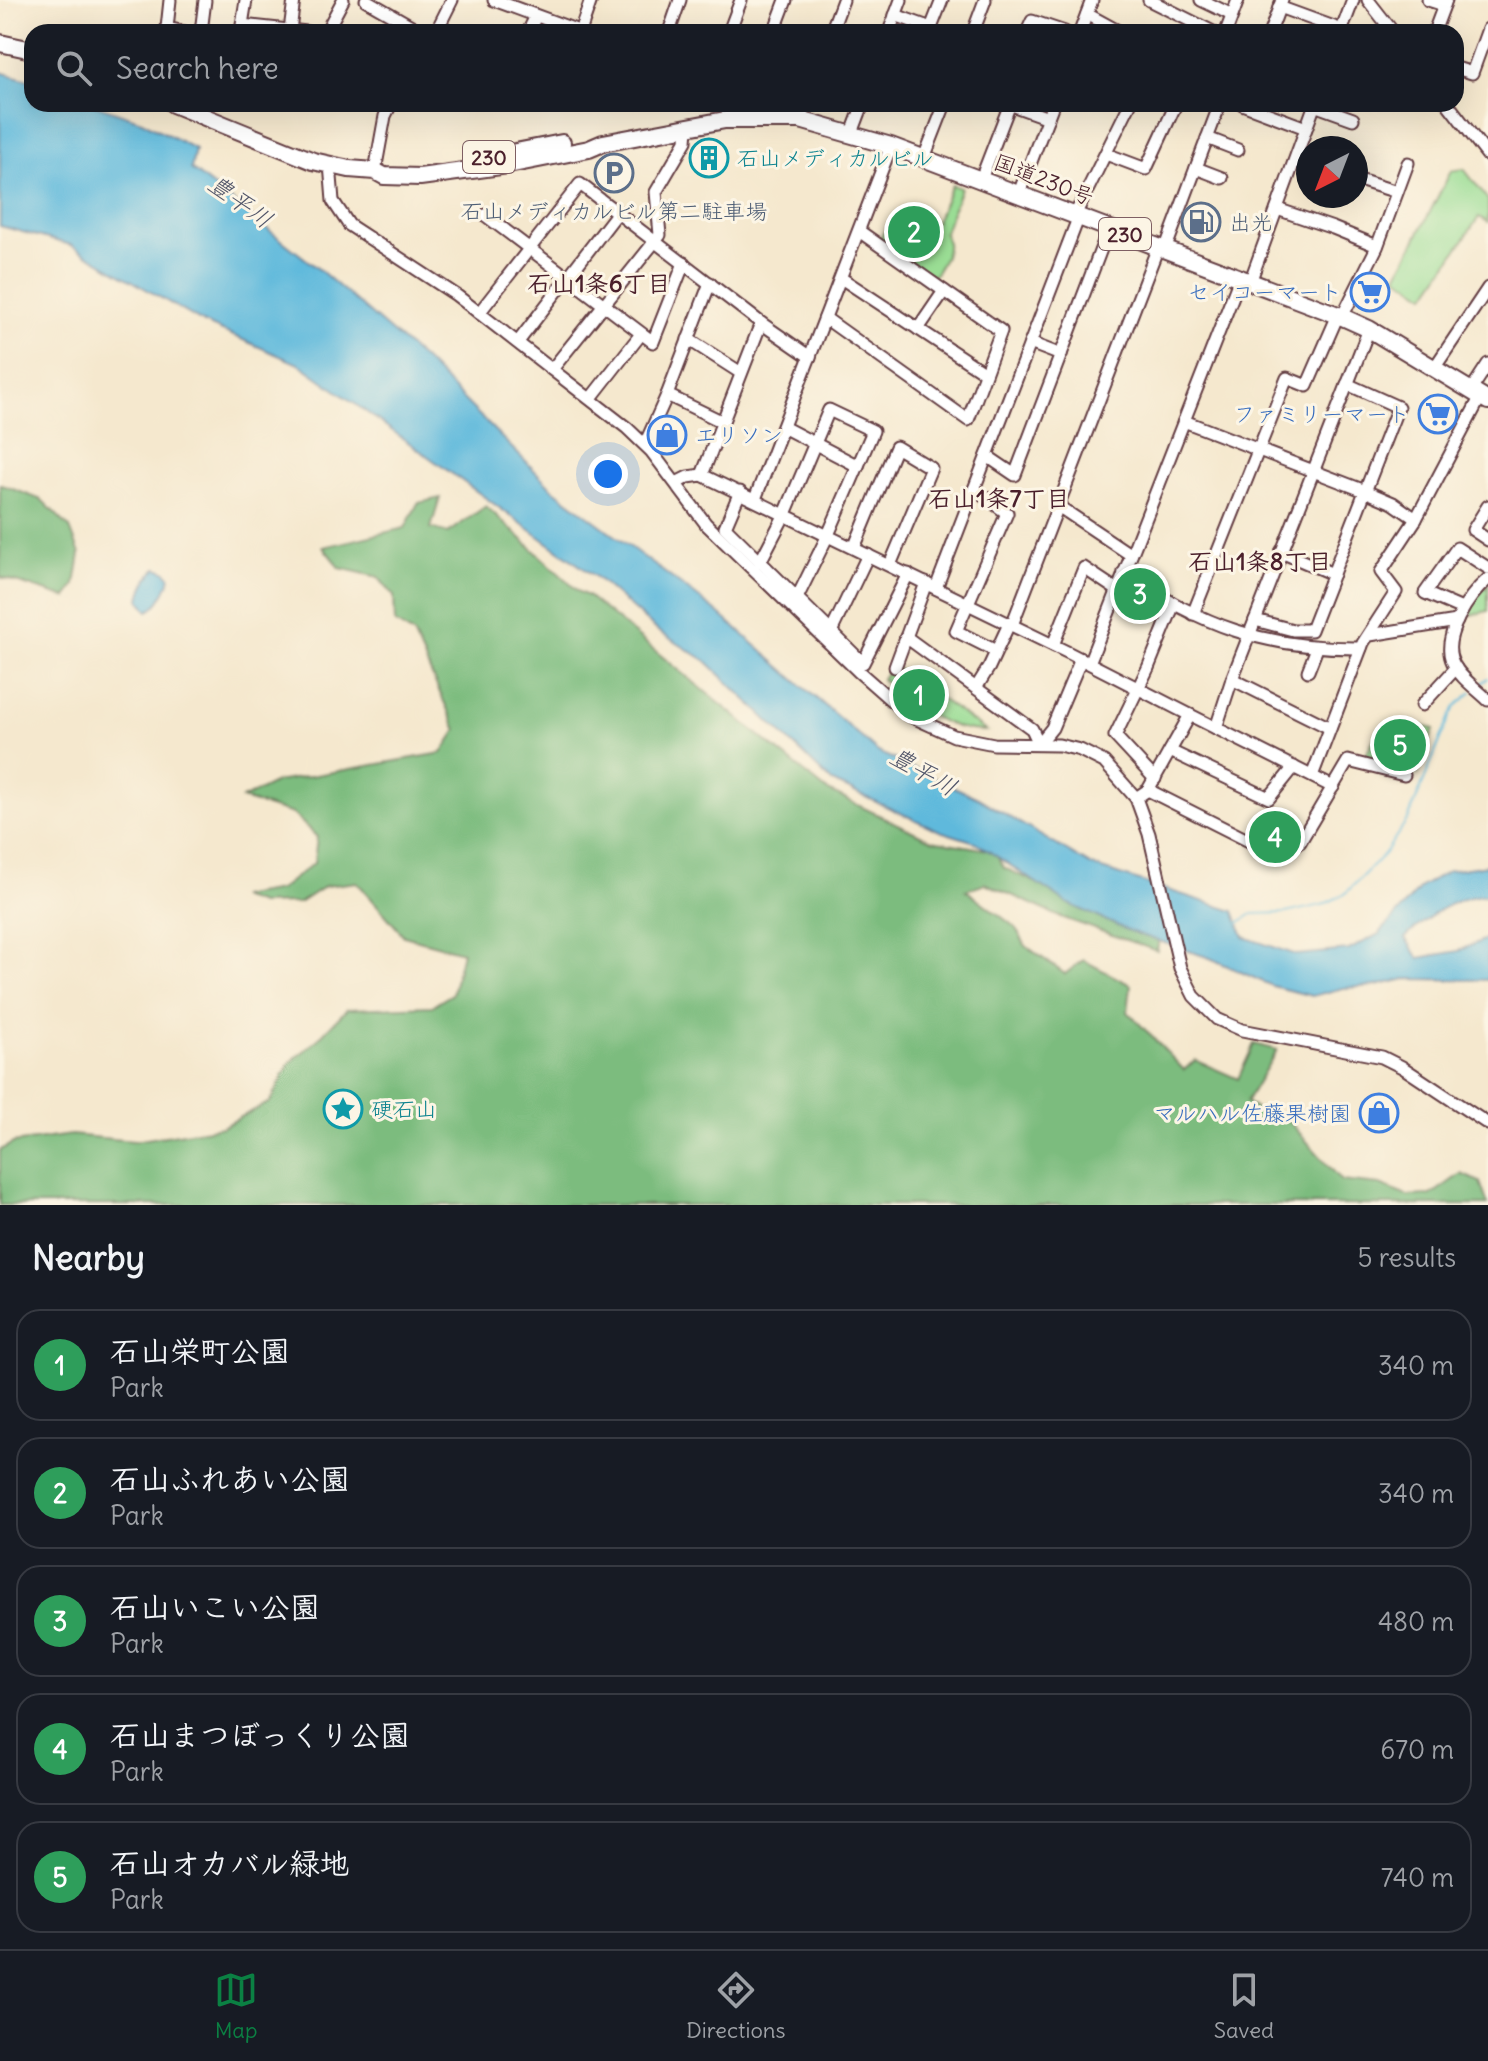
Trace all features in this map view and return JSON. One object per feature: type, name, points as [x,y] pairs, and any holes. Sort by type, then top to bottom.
[{"type":"highway","points":[[0,43],[24,48]]},
{"type":"highway","name":"国道230号","points":[[193,112],[313,161],[375,171],[384,176],[420,177],[456,173],[589,149],[603,143],[687,127],[782,112]]},
{"type":"highway","name":"国道230号","points":[[812,112],[852,133],[1019,193],[1340,316],[1369,329],[1480,395]]},
{"type":"street","points":[[167,24],[170,0]]},
{"type":"street","points":[[202,24],[205,0]]},
{"type":"street","points":[[242,24],[246,0]]},
{"type":"street","points":[[291,24],[294,0]]},
{"type":"street","points":[[330,24],[343,0]]},
{"type":"street","points":[[366,0],[408,24]]},
{"type":"street","points":[[440,24],[452,0]]},
{"type":"street","points":[[583,24],[591,0]]},
{"type":"street","points":[[672,24],[680,0]]},
{"type":"street","points":[[732,24],[741,0]]},
{"type":"street","points":[[777,24],[786,0]]},
{"type":"street","points":[[834,24],[843,0]]},
{"type":"street","points":[[892,24],[901,0]]},
{"type":"street","points":[[933,24],[942,0]]},
{"type":"street","points":[[976,24],[985,0]]},
{"type":"street","points":[[1083,24],[1092,0]]},
{"type":"street","points":[[1149,0],[1186,24]]},
{"type":"street","points":[[1201,0],[1232,15]]},
{"type":"street","points":[[1229,24],[1238,0]]},
{"type":"street","points":[[1344,24],[1353,0]]},
{"type":"street","points":[[1368,0],[1387,24]]},
{"type":"street","points":[[1428,0],[1445,3],[1437,24]]},
{"type":"street","points":[[502,1],[558,24]]},
{"type":"street","points":[[1273,24],[1280,4],[1326,24]]},
{"type":"street","points":[[1087,14],[1105,24]]},
{"type":"street","points":[[895,15],[920,24]]},
{"type":"street","points":[[532,24],[536,16]]},
{"type":"street","points":[[1464,70],[1472,73],[1488,29]]},
{"type":"street","points":[[375,171],[387,112]]},
{"type":"street","points":[[734,112],[743,119]]},
{"type":"street","points":[[852,133],[860,112]]},
{"type":"street","points":[[924,158],[942,112]]},
{"type":"street","points":[[981,179],[1007,112]]},
{"type":"street","points":[[1032,112],[1048,118]]},
{"type":"street","points":[[1019,193],[1050,112]]},
{"type":"street","points":[[895,667],[974,489],[1077,215],[1126,112]]},
{"type":"street","points":[[1106,154],[1146,169],[1172,112]]},
{"type":"street","points":[[976,688],[1011,624],[1217,112]]},
{"type":"street","points":[[1263,112],[1306,128]]},
{"type":"street","points":[[1039,744],[1052,728],[1117,590],[1184,421],[1277,209],[1312,112]]},
{"type":"street","points":[[1334,112],[1353,119]]},
{"type":"street","points":[[1454,112],[1488,156]]},
{"type":"street","points":[[553,368],[660,235],[656,192],[686,141],[687,127]]},
{"type":"street","points":[[1207,138],[1238,150]]},
{"type":"street","points":[[755,499],[891,146]]},
{"type":"street","points":[[1193,614],[1287,378],[1307,386],[1377,246],[1408,163]]},
{"type":"street","points":[[330,164],[333,201],[349,225],[479,313],[553,368],[645,444],[706,524],[908,715],[954,736],[994,744],[1059,745],[1093,755],[1104,762],[1136,798],[1149,834],[1178,961],[1194,996],[1217,1019],[1242,1030],[1382,1057],[1488,1124]]},
{"type":"street","points":[[1196,168],[1222,178]]},
{"type":"street","points":[[1368,183],[1397,192]]},
{"type":"street","points":[[479,313],[580,184],[810,357]]},
{"type":"street","points":[[1277,209],[1377,246]]},
{"type":"street","points":[[518,342],[618,212]]},
{"type":"street","points":[[485,215],[653,342],[684,263]]},
{"type":"street","points":[[987,456],[1015,475],[1109,228]]},
{"type":"street","points":[[825,318],[968,420],[1001,331],[859,231]]},
{"type":"street","points":[[841,278],[985,373]]},
{"type":"street","points":[[645,444],[710,283]]},
{"type":"street","points":[[1435,367],[1488,288]]},
{"type":"street","points":[[918,329],[944,291]]},
{"type":"street","points":[[702,475],[761,323]]},
{"type":"street","points":[[1216,728],[1232,679],[1369,329]]},
{"type":"street","points":[[591,398],[641,334]]},
{"type":"street","points":[[688,339],[741,373]]},
{"type":"street","points":[[1030,343],[1061,355]]},
{"type":"street","points":[[1312,776],[1361,648],[1396,592],[1381,572],[1416,519],[1480,395],[1488,364]]},
{"type":"street","points":[[1255,620],[1293,630],[1311,630],[1333,574],[1398,407],[1347,384]]},
{"type":"street","points":[[667,395],[723,422]]},
{"type":"street","points":[[760,562],[785,514],[829,410],[873,431],[797,598]]},
{"type":"street","points":[[1184,421],[1365,491],[1393,503],[1416,519]]},
{"type":"street","points":[[783,427],[858,466]]},
{"type":"street","points":[[854,548],[896,447],[931,468],[890,565]]},
{"type":"street","points":[[676,483],[702,475],[740,492],[1011,624],[1333,787]]},
{"type":"street","points":[[974,489],[1007,513],[956,631],[996,651]]},
{"type":"street","points":[[740,492],[725,527],[863,663],[908,574]]},
{"type":"street","points":[[1058,506],[1131,555]]},
{"type":"street","points":[[1488,506],[1473,530],[1488,540]]},
{"type":"street","points":[[1459,615],[1425,593],[1457,548],[1488,568]]},
{"type":"street","points":[[1281,552],[1333,574]]},
{"type":"street","points":[[831,632],[868,555]]},
{"type":"street","points":[[1053,645],[1084,568],[1117,590]]},
{"type":"street","points":[[1124,572],[1193,614],[1249,635],[1317,648],[1361,648]]},
{"type":"street","points":[[1488,579],[1459,615],[1451,648],[1451,658],[1456,668],[1488,700]]},
{"type":"street","points":[[1155,779],[1115,736],[1174,604]]},
{"type":"street","points":[[1370,635],[1459,615]]},
{"type":"street","points":[[906,637],[1032,729],[1039,744]]},
{"type":"street","points":[[1308,671],[1317,648]]},
{"type":"street","points":[[1422,705],[1456,668]]},
{"type":"street","points":[[1232,679],[1330,728]]},
{"type":"street","points":[[1136,798],[1148,790],[1190,715]]},
{"type":"street","points":[[1170,751],[1269,798],[1294,767]]},
{"type":"street","points":[[1148,790],[1271,852],[1300,842],[1348,761],[1404,775]]},
{"type":"green space","points":[[1464,169],[1488,200],[1488,222],[1479,217],[1426,295],[1397,276],[1451,171]]},
{"type":"green space","points":[[952,185],[961,188],[944,233],[947,245],[945,256],[933,277],[878,241],[896,214],[932,230]]},
{"type":"green space","points":[[0,484],[42,500],[70,528],[80,554],[75,585],[67,598],[0,577]]},
{"type":"green space","points":[[440,498],[431,528],[448,533],[486,506],[579,592],[588,596],[826,790],[931,840],[994,851],[1004,868],[1159,938],[1157,951],[1058,916],[985,883],[966,890],[1015,927],[1026,946],[1065,974],[1083,960],[1131,985],[1128,1012],[1184,1070],[1195,1060],[1238,1079],[1254,1044],[1277,1050],[1246,1102],[1288,1120],[1342,1181],[1380,1185],[1407,1196],[1431,1195],[1461,1174],[1480,1182],[1488,1205],[0,1205],[0,1150],[13,1143],[71,1135],[134,1141],[222,1127],[270,1102],[290,1063],[347,1009],[432,1006],[452,994],[462,952],[404,936],[357,882],[325,886],[299,903],[260,904],[239,897],[279,890],[314,863],[317,837],[293,814],[242,799],[276,782],[442,753],[457,730],[413,634],[395,623],[394,596],[378,577],[340,568],[323,547],[405,528],[418,503]]},
{"type":"green space","points":[[1488,584],[1488,611],[1472,615],[1464,612]]},
{"type":"green space","points":[[890,666],[986,731],[956,727],[917,707],[882,679]]},
{"type":"green space","points":[[1406,723],[1434,729],[1418,774],[1363,759],[1379,730]]},
{"type":"water","points":[[0,72],[24,79],[24,112],[116,112],[142,121],[195,149],[191,169],[321,271],[423,359],[554,490],[716,611],[878,752],[978,798],[1092,866],[1234,911],[1244,937],[1297,955],[1349,950],[1379,934],[1421,887],[1448,871],[1488,865],[1488,895],[1453,903],[1405,938],[1419,958],[1458,951],[1488,938],[1488,980],[1406,979],[1312,996],[1272,986],[1210,958],[1129,931],[1067,903],[975,842],[940,831],[832,782],[706,661],[658,631],[597,578],[301,365],[204,323],[71,245],[0,226]]},
{"type":"water","points":[[157,568],[170,576],[159,601],[148,611],[140,600],[148,578]]},
{"type":"waterway","points":[[1480,685],[1488,678]]},
{"type":"waterway","points":[[1237,924],[1252,914],[1286,913],[1322,905],[1345,894],[1385,853],[1409,817],[1455,707],[1472,692]]},
{"type":"place","name":"石山メディカルビル","points":[[709,158]]},
{"type":"place","name":"石山メディカルビル第二駐車場","points":[[614,173]]},
{"type":"place","name":"出光","points":[[1201,222]]},
{"type":"place","name":"石山ふれあい公園","points":[[914,232]]},
{"type":"place","name":"セイコーマート","points":[[1370,292]]},
{"type":"place","name":"ファミリーマート","points":[[1438,414]]},
{"type":"place","name":"エリソン","points":[[667,435]]},
{"type":"place","name":"石山いこい公園","points":[[1140,594]]},
{"type":"place","name":"石山栄町公園","points":[[919,695]]},
{"type":"place","name":"石山オカバル緑地","points":[[1400,745]]},
{"type":"place","name":"石山まつぼっくり公園","points":[[1275,837]]},
{"type":"place","name":"硬石山","points":[[343,1109]]},
{"type":"place","name":"マルハル佐藤果樹園","points":[[1379,1113]]},
{"type":"district","name":"石山1条6丁目","points":[[599,283]]},
{"type":"district","name":"石山1条7丁目","points":[[999,498]]},
{"type":"district","name":"石山1条8丁目","points":[[1260,561]]},
{"type":"water label","name":"豊平川","points":[[241,201]]},
{"type":"water label","name":"豊平川","points":[[924,771]]}]
